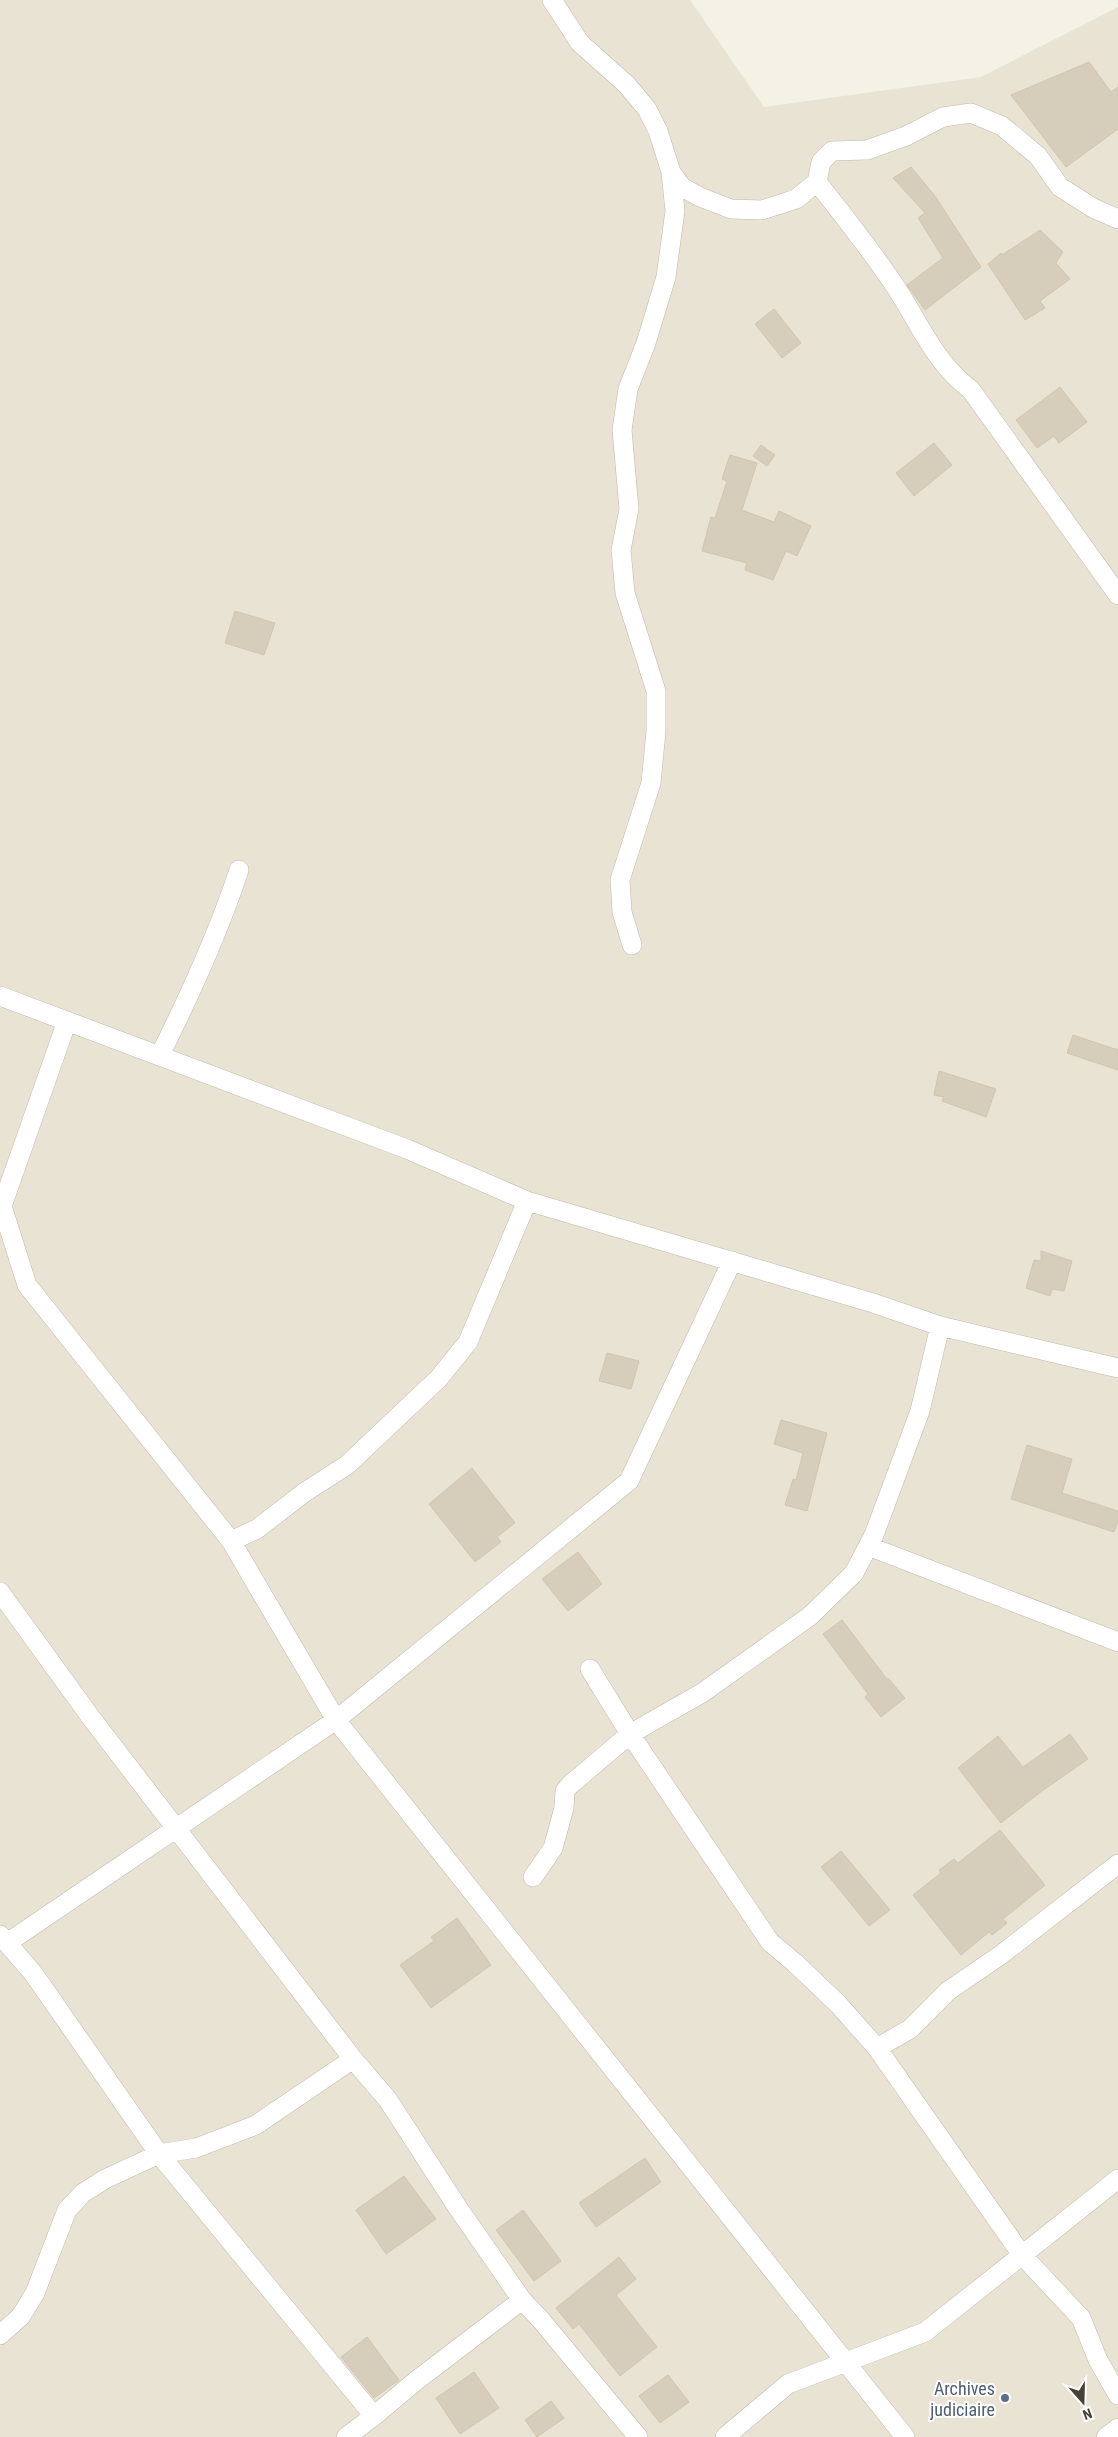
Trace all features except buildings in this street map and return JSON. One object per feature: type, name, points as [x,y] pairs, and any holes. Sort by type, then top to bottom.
[{"type":"street","points":[[552,0],[580,43],[627,85],[647,109],[658,131],[671,172],[675,211],[666,277],[646,343],[628,389],[622,430],[629,509],[621,550],[625,593],[656,691],[656,732],[651,783],[620,880],[622,912],[632,945]]},
{"type":"street","points":[[671,172],[688,190],[700,197],[731,209],[762,210],[796,199],[817,182],[822,162],[832,151],[867,150],[906,136],[943,117],[971,113],[1002,126],[1038,156],[1060,187],[1093,208],[1118,219]]},
{"type":"street","points":[[817,182],[895,286],[939,360],[956,378],[972,390],[1118,595]]},
{"type":"street","points":[[160,1055],[190,995],[225,912],[239,870]]},
{"type":"street","points":[[0,996],[407,1149],[526,1201],[873,1303],[940,1326],[1118,1368]]},
{"type":"street","points":[[67,1021],[2,1206],[27,1285],[230,1541],[336,1720],[904,2437]]},
{"type":"street","points":[[230,1541],[257,1529],[305,1492],[347,1465],[439,1378],[468,1342],[526,1201]]},
{"type":"street","points":[[374,2416],[159,2154],[33,1973],[4,1939],[176,1828],[336,1720],[629,1481],[732,1261]]},
{"type":"street","points":[[533,1877],[553,1848],[564,1808],[565,1792],[630,1734],[702,1693],[810,1616],[854,1572],[868,1546],[920,1411],[940,1326]]},
{"type":"street","points":[[868,1546],[1118,1642]]},
{"type":"street","points":[[0,1592],[92,1719],[353,2059],[388,2100],[458,2208],[522,2300],[541,2320],[638,2437]]},
{"type":"street","points":[[590,1669],[630,1734],[770,1942],[838,2004],[877,2048],[1022,2255],[1081,2318],[1098,2360],[1118,2395]]},
{"type":"street","points":[[877,2048],[910,2029],[948,1991],[1002,1954],[1118,1864]]},
{"type":"street","points":[[0,2335],[21,2316],[35,2293],[67,2210],[83,2193],[105,2179],[159,2154],[196,2148],[256,2125],[353,2059]]},
{"type":"street","points":[[724,2437],[788,2384],[925,2332],[1118,2179]]},
{"type":"street","points":[[346,2437],[416,2380],[522,2300]]},
{"type":"street","points":[[1106,2437],[1118,2428]]},
{"type":"shaded area","points":[[0,0],[690,0],[764,107],[981,77],[1118,7],[1118,2437],[0,2437]]},
{"type":"place","name":"Archives judiciaire","points":[[1005,2398]]}]
